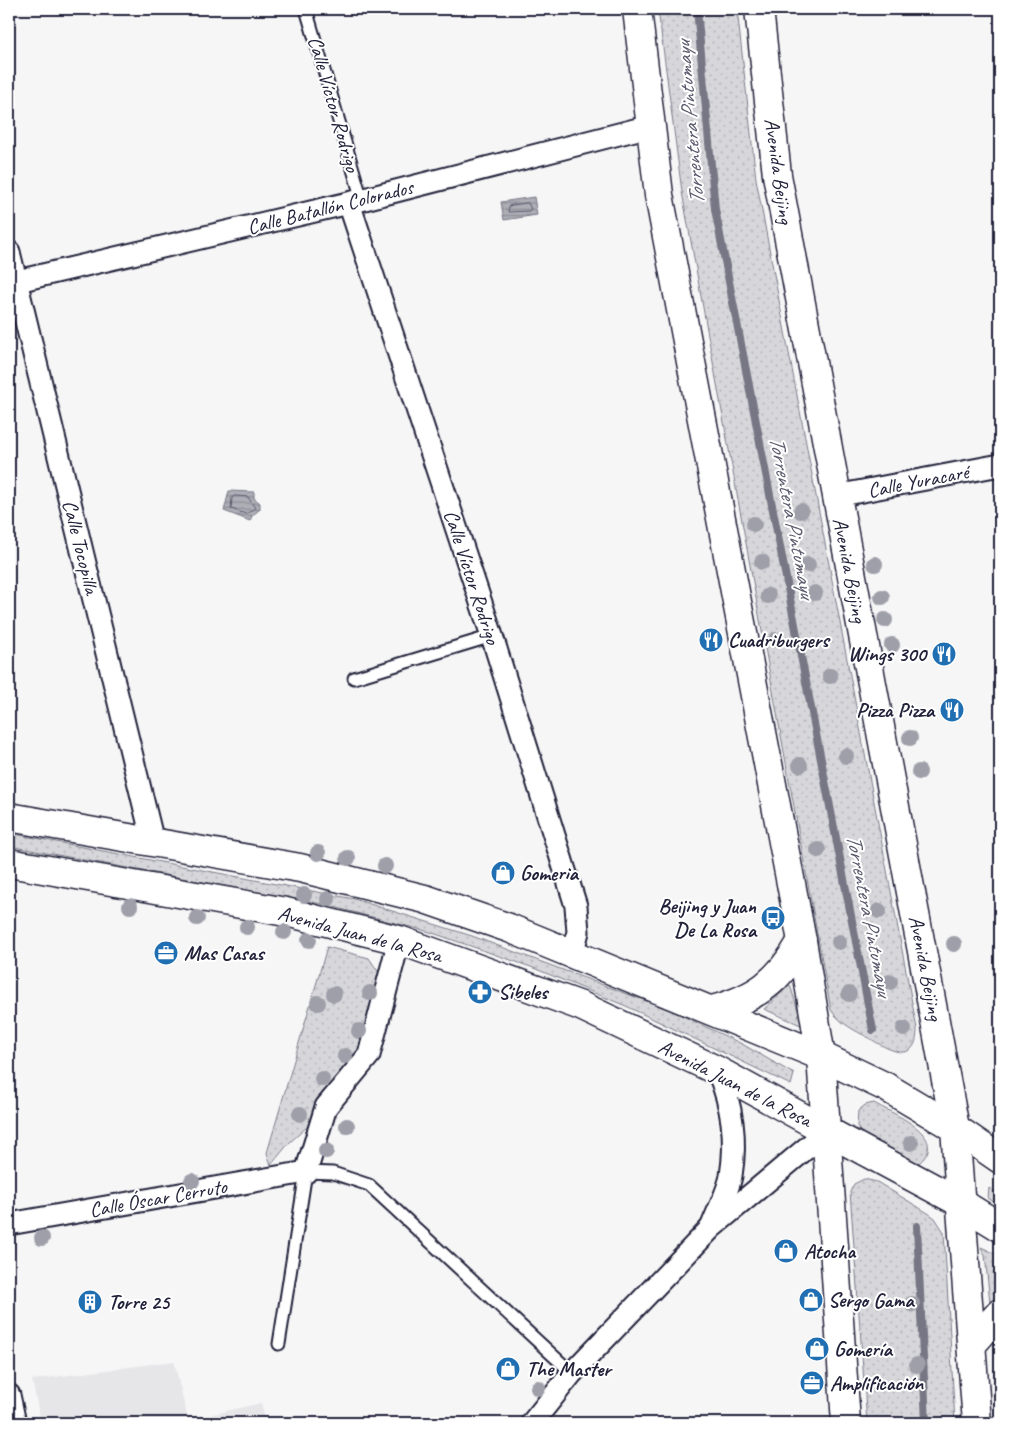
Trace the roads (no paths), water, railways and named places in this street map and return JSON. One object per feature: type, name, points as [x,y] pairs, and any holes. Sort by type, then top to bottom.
[{"type":"main road","points":[[637,9],[659,195],[802,942],[821,1056],[828,1131],[846,1423]]},
{"type":"main road","name":"Avenida Beijing","points":[[759,9],[777,175],[955,1128],[961,1203]]},
{"type":"main road","points":[[9,817],[300,868],[425,899],[509,928],[821,1056],[886,1087],[955,1128],[1000,1159]]},
{"type":"main road","name":"Avenida Juan de la Rosa","points":[[9,863],[286,912],[399,940],[581,1006],[718,1071],[961,1203]]},
{"type":"main road","points":[[712,1010],[734,1004],[755,995],[774,980],[790,962],[802,942]]},
{"type":"main road","points":[[961,1203],[1000,1227]]},
{"type":"main road","points":[[961,1203],[977,1423]]},
{"type":"main road","points":[[972,1344],[1000,1314]]},
{"type":"street","name":"Calle Batallón Colorados","points":[[12,282],[355,201],[650,126]]},
{"type":"street","name":"Calle Víctor Rodrigo","points":[[355,201],[576,906],[578,932],[572,954]]},
{"type":"street","name":"Calle Tocopilla","points":[[9,252],[12,282],[153,842]]},
{"type":"street","name":"Calle Yuracaré","points":[[836,496],[1000,465]]},
{"type":"street","points":[[306,1172],[326,1107],[369,1056],[399,940]]},
{"type":"street","points":[[710,1228],[731,1177],[734,1125],[728,1097],[718,1071]]},
{"type":"street","points":[[532,1423],[572,1373],[710,1228],[828,1131]]},
{"type":"street","name":"Calle Óscar Cerruto","points":[[9,1224],[306,1172]]},
{"type":"street","points":[[9,1395],[15,1423]]},
{"type":"lane","name":"Calle Víctor Rodrigo","points":[[306,9],[355,201]]},
{"type":"lane","points":[[354,678],[492,636]]},
{"type":"lane","points":[[279,1344],[306,1172],[334,1173],[369,1185],[572,1373]]},
{"type":"water","points":[[534,197],[537,215],[504,220],[501,202]]},
{"type":"water","points":[[229,491],[254,492],[254,498],[260,503],[260,509],[252,516],[250,521],[224,511]]},
{"type":"waterway","name":"Torrentera Pintumayu","points":[[697,9],[715,209],[873,1030]]},
{"type":"waterway","name":"Torrentera Pintumayu","points":[[917,1226],[926,1423]]},
{"type":"place","name":"Cuadriburgers","points":[[711,640]]},
{"type":"place","name":"Wings 300","points":[[944,654]]},
{"type":"place","name":"Pizza Pizza","points":[[952,710]]},
{"type":"place","name":"Gomeria","points":[[503,873]]},
{"type":"place","name":"Beijing y Juan De La Rosa","points":[[773,918]]},
{"type":"place","name":"Mas Casas","points":[[166,953]]},
{"type":"place","name":"Sibeles","points":[[480,992]]},
{"type":"place","name":"Atocha","points":[[786,1251]]},
{"type":"place","name":"Sergo Gama","points":[[811,1300]]},
{"type":"place","name":"Torre 25","points":[[90,1302]]},
{"type":"place","name":"Gomería","points":[[817,1349]]},
{"type":"place","name":"The Master","points":[[508,1369]]},
{"type":"place","name":"Amplificación","points":[[812,1383]]}]
